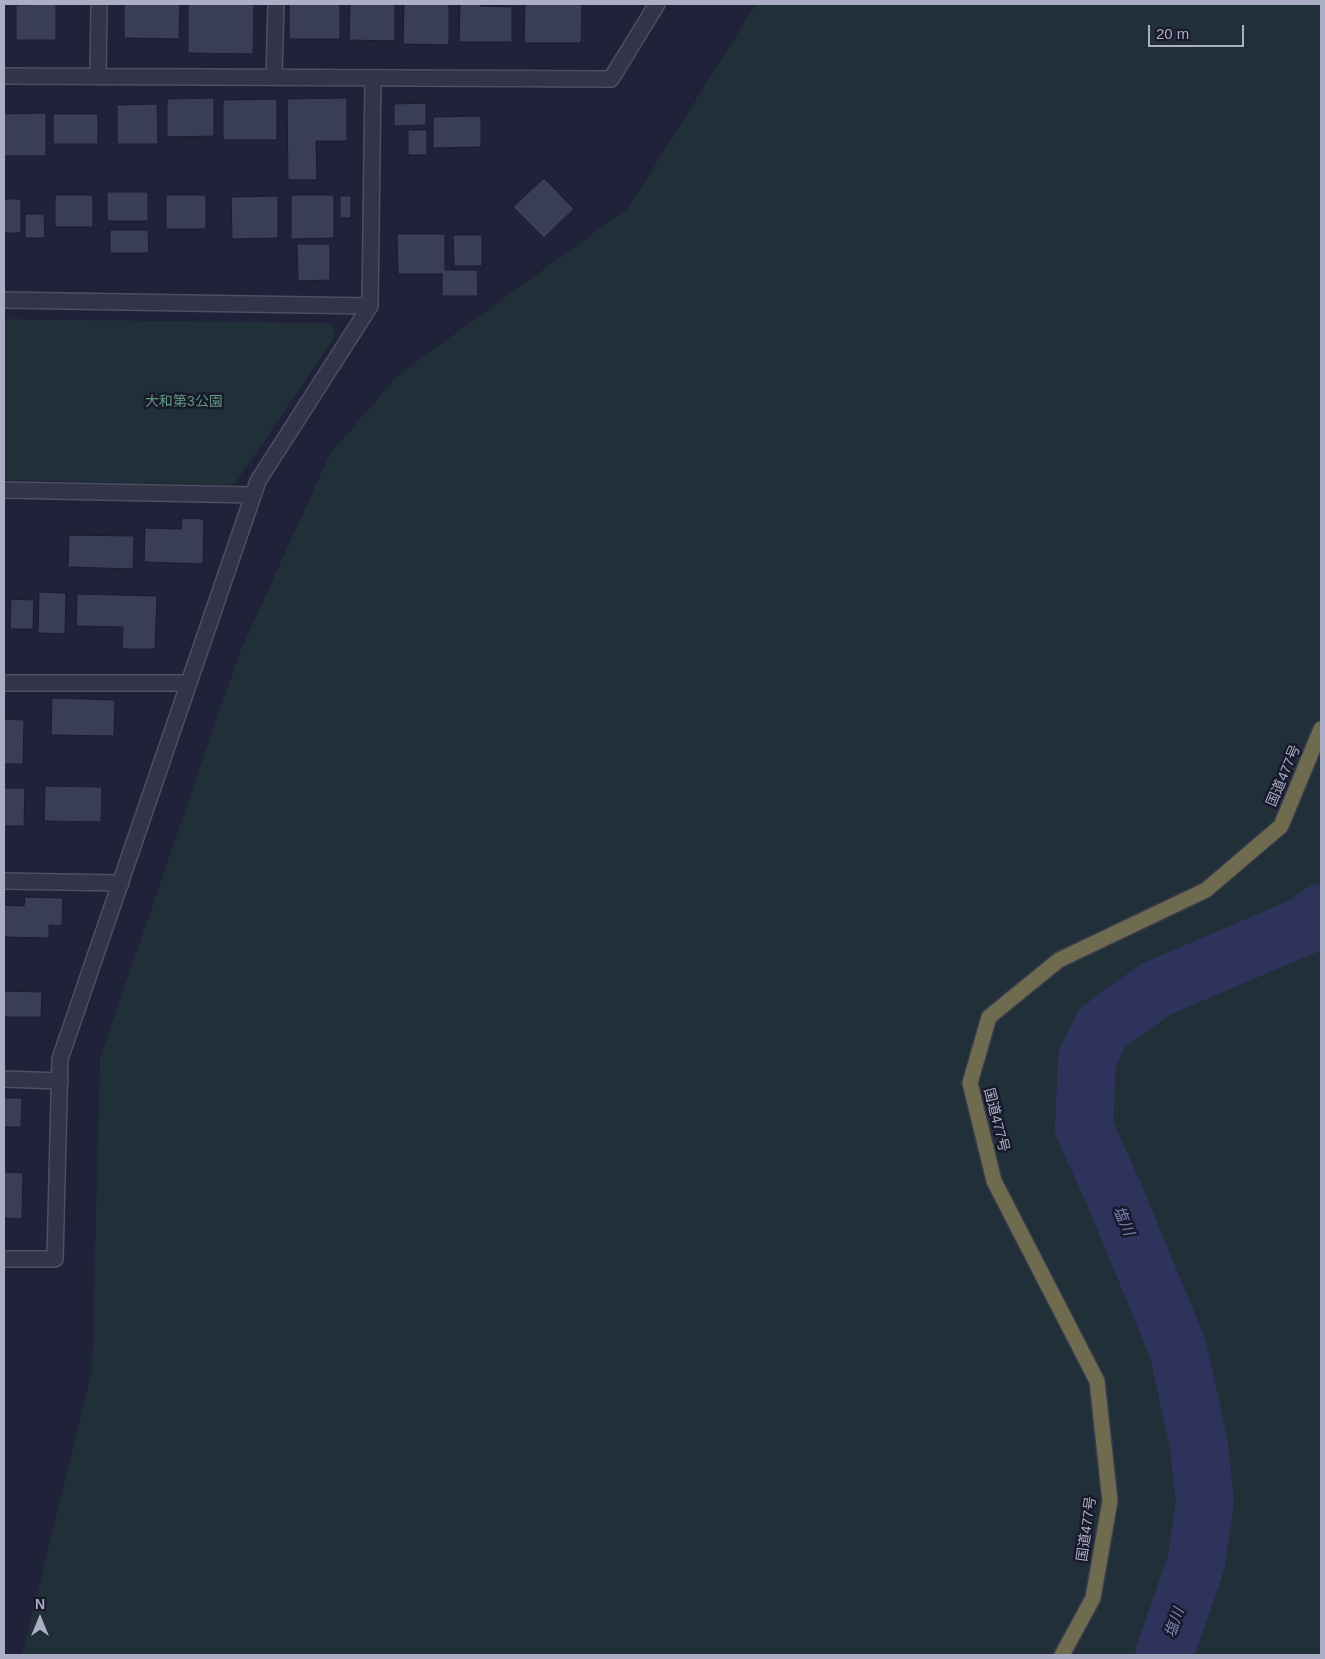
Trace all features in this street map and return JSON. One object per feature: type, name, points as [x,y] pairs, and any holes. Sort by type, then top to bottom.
[{"type":"highway","name":"国道477号","points":[[1062,1655],[1093,1598],[1110,1502],[1097,1381],[994,1181],[970,1084],[989,1016],[1059,960],[1206,890],[1281,826],[1321,729]]},
{"type":"street","points":[[98,77],[99,4]]},
{"type":"street","points":[[274,77],[276,4]]},
{"type":"street","points":[[4,76],[611,79],[658,4]]},
{"type":"street","points":[[4,1259],[55,1259],[60,1059],[258,481],[370,306],[373,78]]},
{"type":"street","points":[[4,300],[370,306]]},
{"type":"street","points":[[4,490],[254,495]]},
{"type":"street","points":[[4,683],[189,683]]},
{"type":"street","points":[[4,881],[121,883]]},
{"type":"street","points":[[4,1079],[60,1081]]},
{"type":"green space","points":[[756,4],[1321,4],[1321,1655],[22,1655],[92,1370],[100,1058],[239,654],[330,454],[398,375],[628,208]]},
{"type":"green space","name":"大和第3公園","points":[[4,319],[328,323],[334,331],[334,338],[234,485],[4,480]]},
{"type":"building","points":[[56,4],[56,40],[16,40],[16,5]]},
{"type":"building","points":[[124,4],[180,4],[179,39],[124,38]]},
{"type":"building","points":[[188,4],[254,4],[253,54],[188,53]]},
{"type":"building","points":[[289,4],[340,4],[340,39],[289,39]]},
{"type":"building","points":[[350,4],[395,4],[395,41],[349,40]]},
{"type":"building","points":[[404,4],[449,4],[449,45],[403,44]]},
{"type":"building","points":[[460,4],[512,7],[512,42],[459,42]]},
{"type":"building","points":[[525,4],[582,4],[581,43],[524,43]]},
{"type":"building","points":[[214,98],[214,136],[167,137],[167,99]]},
{"type":"building","points":[[347,98],[347,141],[316,141],[317,180],[288,180],[287,99]]},
{"type":"building","points":[[277,99],[277,140],[223,140],[223,100]]},
{"type":"building","points":[[426,103],[426,125],[394,126],[394,104]]},
{"type":"building","points":[[157,104],[158,144],[117,144],[117,105]]},
{"type":"building","points":[[46,113],[46,156],[4,156],[4,114]]},
{"type":"building","points":[[53,114],[98,114],[98,144],[53,144]]},
{"type":"building","points":[[481,116],[481,147],[433,148],[433,117]]},
{"type":"building","points":[[408,130],[427,130],[427,155],[408,155]]},
{"type":"building","points":[[544,178],[574,209],[544,238],[513,207]]},
{"type":"building","points":[[107,192],[148,192],[148,221],[107,221]]},
{"type":"building","points":[[55,195],[93,195],[93,227],[55,227]]},
{"type":"building","points":[[166,195],[206,195],[206,229],[166,229]]},
{"type":"building","points":[[291,195],[334,195],[334,238],[291,239]]},
{"type":"building","points":[[278,196],[278,238],[232,239],[231,197]]},
{"type":"building","points":[[340,196],[351,196],[351,218],[340,218]]},
{"type":"building","points":[[4,199],[21,199],[21,233],[4,233]]},
{"type":"building","points":[[25,214],[44,214],[45,238],[25,238]]},
{"type":"building","points":[[110,230],[148,230],[149,253],[110,253]]},
{"type":"building","points":[[397,234],[445,234],[445,270],[477,270],[478,296],[442,296],[442,274],[398,274]]},
{"type":"building","points":[[453,235],[482,235],[482,266],[454,266]]},
{"type":"building","points":[[297,244],[330,244],[330,280],[298,281]]},
{"type":"building","points":[[182,518],[204,519],[203,564],[144,562],[145,528],[181,529]]},
{"type":"building","points":[[69,535],[134,536],[133,569],[68,567]]},
{"type":"building","points":[[39,592],[66,593],[65,634],[38,633]]},
{"type":"building","points":[[77,594],[157,596],[155,649],[122,649],[123,627],[76,626]]},
{"type":"building","points":[[11,599],[34,600],[33,629],[10,629]]},
{"type":"building","points":[[52,698],[115,700],[114,736],[51,735]]},
{"type":"building","points":[[4,719],[24,720],[23,764],[4,764]]},
{"type":"building","points":[[45,786],[102,787],[101,822],[44,821]]},
{"type":"building","points":[[4,788],[25,788],[24,826],[4,826]]},
{"type":"building","points":[[25,897],[63,898],[62,926],[49,925],[49,938],[4,937],[5,905],[24,906]]},
{"type":"building","points":[[4,991],[42,992],[41,1017],[4,1017]]},
{"type":"building","points":[[4,1098],[22,1098],[21,1127],[4,1127]]},
{"type":"building","points":[[4,1172],[23,1173],[22,1219],[4,1218]]},
{"type":"waterway","name":"塩川","points":[[1164,1655],[1196,1563],[1205,1503],[1199,1445],[1178,1349],[1114,1194],[1084,1128],[1087,1059],[1102,1028],[1156,989],[1304,926],[1321,913]]}]
